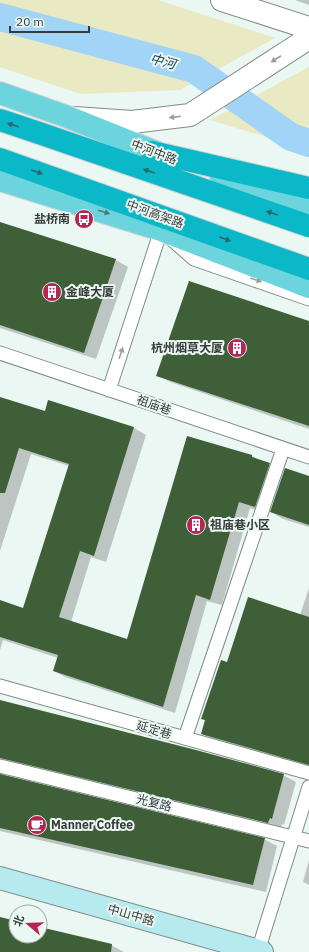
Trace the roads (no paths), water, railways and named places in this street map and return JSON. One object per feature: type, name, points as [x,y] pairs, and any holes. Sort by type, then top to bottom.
[{"type":"highway","points":[[0,120],[309,226]]},
{"type":"highway","points":[[152,152],[309,188]]},
{"type":"highway","name":"中河高架路","points":[[0,159],[309,269]]},
{"type":"main road","name":"中河中路","points":[[0,93],[68,117],[152,152],[309,206]]},
{"type":"main road","points":[[0,180],[161,230],[309,286]]},
{"type":"main road","name":"中山中路","points":[[0,878],[260,951]]},
{"type":"street","points":[[222,0],[309,28]]},
{"type":"street","points":[[68,117],[132,122],[190,115],[309,38]]},
{"type":"lane","points":[[109,390],[161,230],[194,259],[309,299]]},
{"type":"lane","name":"祖庙巷","points":[[0,353],[309,458]]},
{"type":"lane","points":[[185,738],[283,449]]},
{"type":"lane","name":"延定巷","points":[[0,686],[309,773]]},
{"type":"lane","name":"光复路","points":[[0,766],[309,841]]},
{"type":"lane","points":[[260,951],[309,786]]},
{"type":"waterway","name":"中河","points":[[0,17],[194,69],[291,137],[309,143]]},
{"type":"place","name":"盐桥南","points":[[84,219]]},
{"type":"place","name":"金峰大厦","points":[[52,292]]},
{"type":"place","name":"杭州烟草大厦","points":[[237,348]]},
{"type":"place","name":"祖庙巷小区","points":[[196,525]]},
{"type":"place","name":"Manner Coffee","points":[[37,825]]}]
